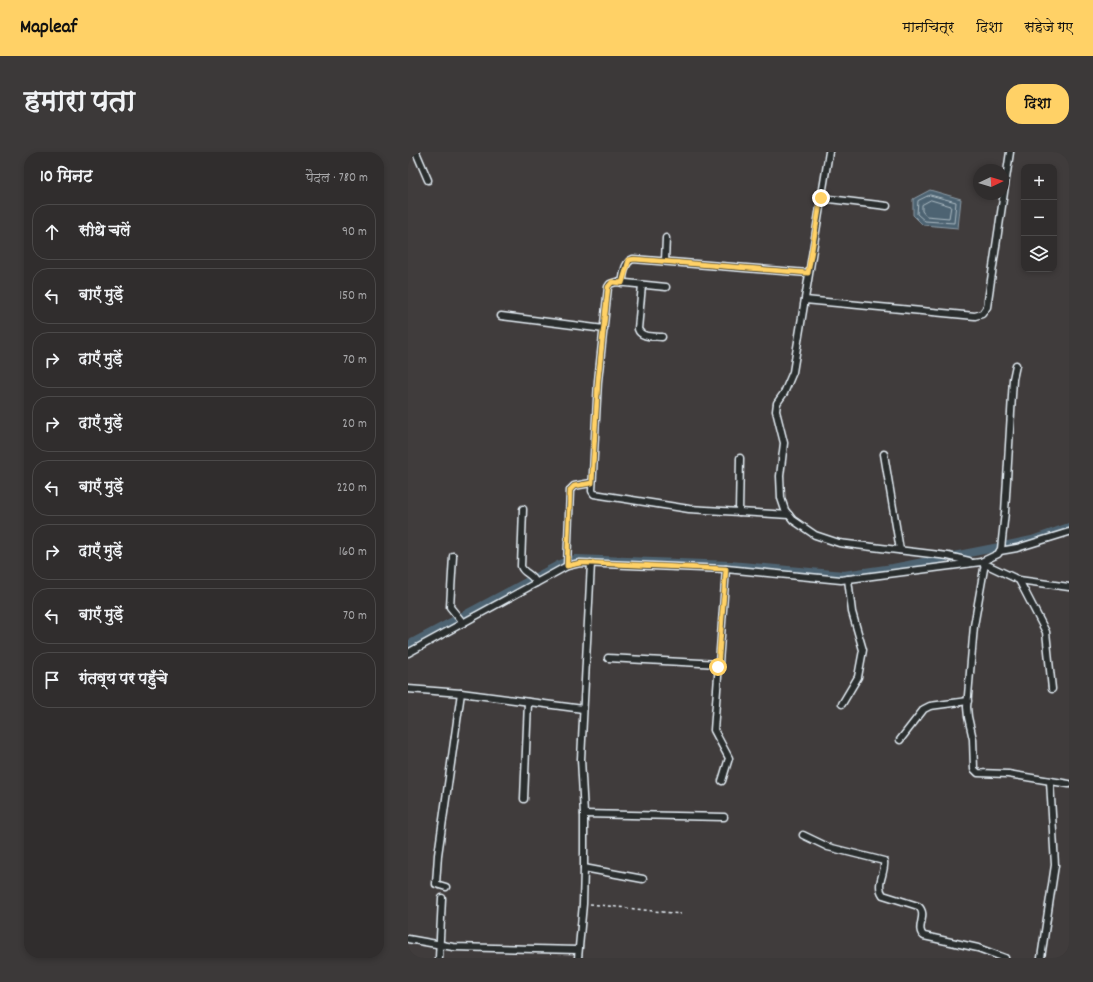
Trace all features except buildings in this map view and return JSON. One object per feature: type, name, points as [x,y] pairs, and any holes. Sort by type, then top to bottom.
[{"type":"street","points":[[416,152],[428,180]]},
{"type":"street","points":[[829,152],[793,372],[784,393],[777,403],[776,411],[784,443],[780,476],[781,498],[789,515],[804,528],[824,540],[948,556],[983,563],[1019,580],[1069,587]]},
{"type":"street","points":[[805,300],[975,316],[982,314],[987,307],[1010,152]]},
{"type":"street","points":[[821,198],[887,206]]},
{"type":"street","points":[[665,261],[666,238]]},
{"type":"street","points":[[622,283],[629,260],[634,259],[808,273]]},
{"type":"street","points":[[666,287],[612,282],[608,287],[598,381],[591,489],[594,494],[689,509],[789,515]]},
{"type":"street","points":[[642,285],[638,329],[639,333],[642,335],[662,337]]},
{"type":"street","points":[[501,316],[604,329]]},
{"type":"street","points":[[1001,548],[1016,365]]},
{"type":"street","points":[[884,454],[900,550]]},
{"type":"street","points":[[739,512],[740,458]]},
{"type":"street","points":[[567,563],[570,490],[574,486],[592,483]]},
{"type":"street","points":[[522,509],[521,566],[524,571],[534,580]]},
{"type":"street","points":[[1069,532],[1017,548],[1001,548],[983,563],[974,626],[968,701],[968,718],[972,735],[975,772],[1008,774],[1069,784]]},
{"type":"street","points":[[453,556],[450,607],[460,620]]},
{"type":"street","points":[[408,653],[460,620],[567,563],[726,569],[848,579],[973,562]]},
{"type":"street","points":[[578,958],[583,904],[584,868],[584,814],[581,759],[591,563]]},
{"type":"street","points":[[722,781],[729,758],[714,730],[726,569]]},
{"type":"street","points":[[842,704],[858,677],[863,650],[852,612],[848,579]]},
{"type":"street","points":[[1019,580],[1046,632],[1052,689]]},
{"type":"street","points":[[608,658],[719,664]]},
{"type":"street","points":[[408,689],[583,709]]},
{"type":"street","points":[[446,886],[436,884],[438,855],[461,694]]},
{"type":"street","points":[[900,740],[924,709],[930,706],[968,701]]},
{"type":"street","points":[[524,799],[528,702]]},
{"type":"street","points":[[1041,958],[1055,865],[1050,781]]},
{"type":"street","points":[[584,814],[724,817]]},
{"type":"street","points":[[803,835],[828,847],[884,861],[885,865],[879,887],[880,892],[883,895],[918,906],[922,909],[923,914],[920,929],[924,936],[978,948],[1005,958]]},
{"type":"street","points":[[584,868],[643,879]]},
{"type":"street","points":[[439,958],[442,898]]},
{"type":"street","points":[[408,940],[471,949],[578,950]]},
{"type":"path","points":[[583,904],[681,914]]},
{"type":"water","points":[[930,190],[961,199],[958,228],[923,225],[913,215],[913,199]]},
{"type":"waterway","points":[[408,645],[562,563],[575,559],[730,565],[844,575],[893,568],[1032,540],[1069,527]]},
{"type":"route","points":[[718,667],[726,569],[591,563],[580,563],[567,566],[570,490],[571,487],[574,486],[592,483],[598,381],[608,287],[612,282],[622,283],[627,264],[629,260],[634,259],[808,273],[821,198]]}]
